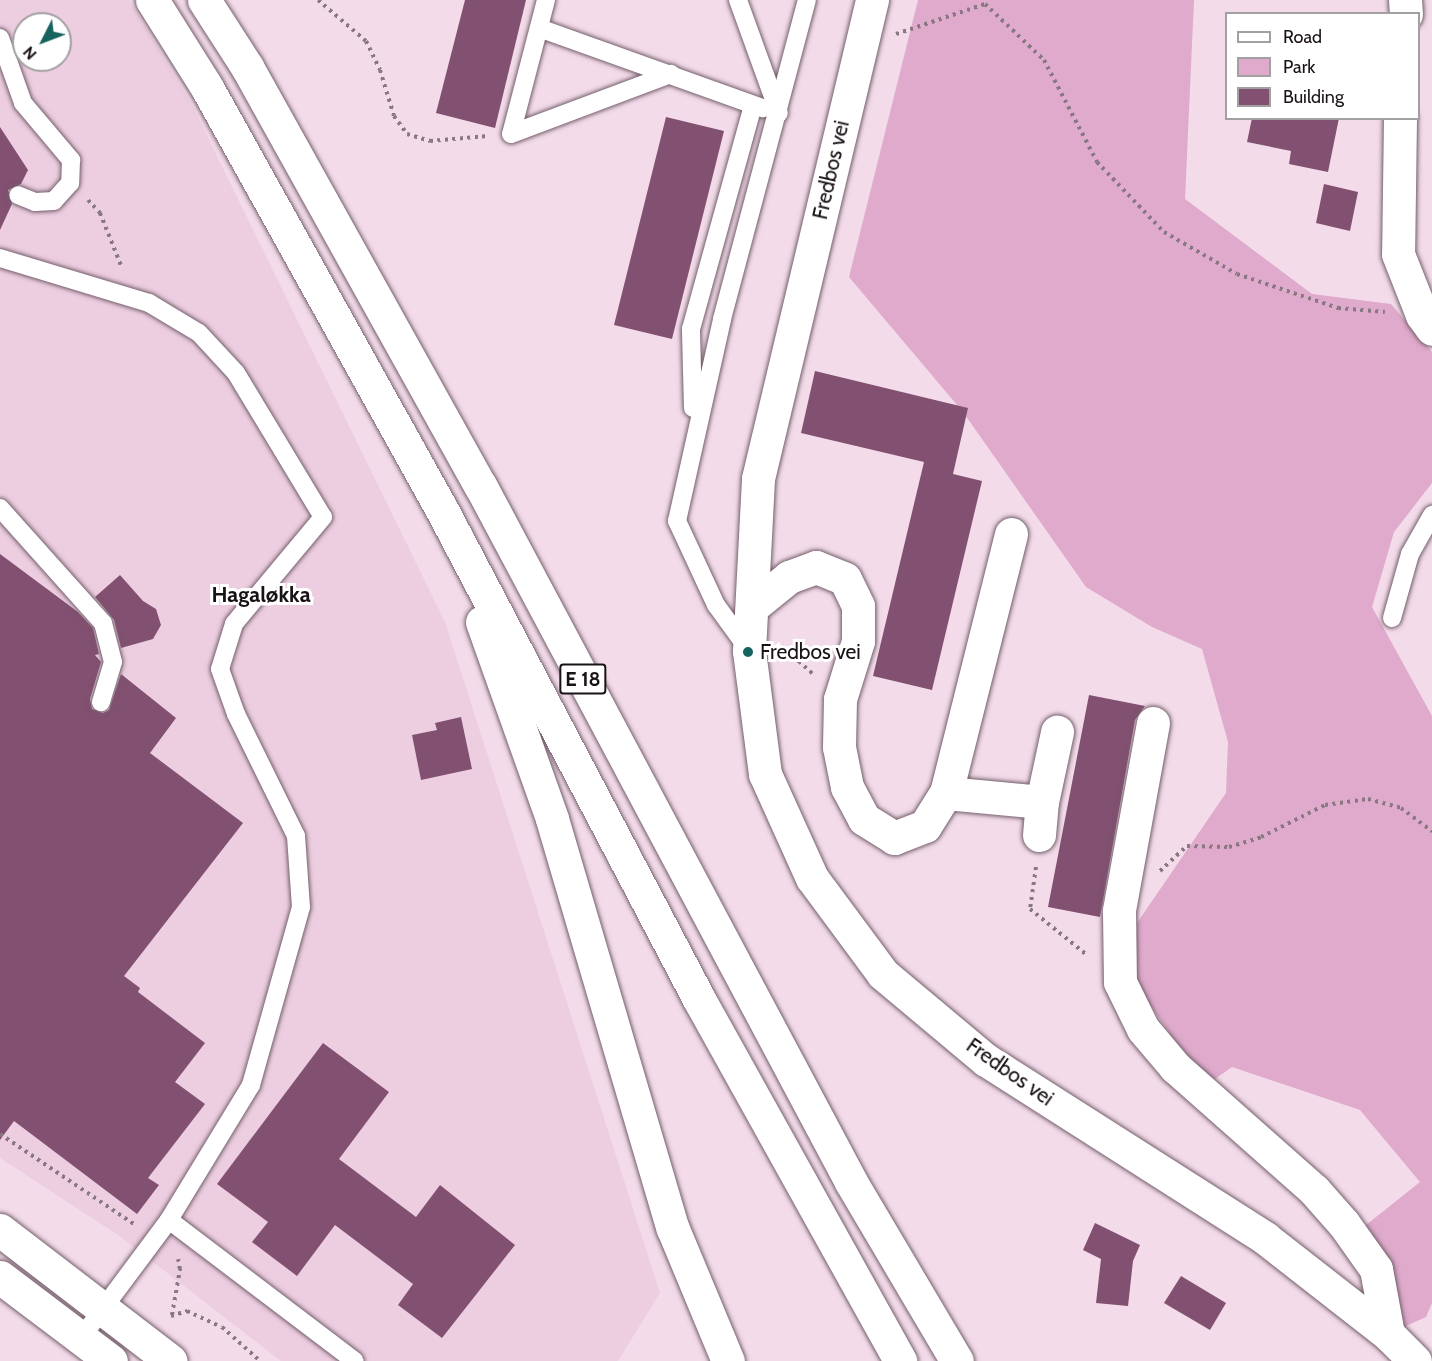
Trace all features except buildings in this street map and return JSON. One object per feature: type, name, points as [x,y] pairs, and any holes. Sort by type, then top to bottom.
[{"type":"main road","name":"E 18","points":[[152,0],[206,86],[442,510],[700,1001],[900,1361]]},
{"type":"main road","name":"E 18","points":[[204,0],[247,67],[480,485],[851,1182],[957,1361]]},
{"type":"main road","name":"Fredbos vei","points":[[872,0],[758,479],[751,626],[765,774],[812,878],[883,974],[986,1060],[1264,1238],[1388,1334],[1415,1361]]},
{"type":"main road","points":[[1400,120],[1398,254],[1427,322]]},
{"type":"main road","name":"E 18","points":[[442,510],[552,819],[673,1229],[728,1361]]},
{"type":"main road","points":[[751,626],[789,577],[816,567],[844,579],[858,606],[858,641],[840,699],[838,747],[844,777],[864,819],[894,838],[925,826],[946,793],[1011,534]]},
{"type":"main road","points":[[1153,723],[1119,911],[1120,982],[1143,1029],[1175,1067],[1314,1190],[1344,1224],[1376,1269],[1388,1334]]},
{"type":"main road","points":[[1038,849],[1042,802],[1057,732]]},
{"type":"main road","points":[[946,793],[1042,802]]},
{"type":"main road","points":[[0,1230],[171,1361]]},
{"type":"main road","points":[[0,1277],[111,1361]]},
{"type":"lane","points":[[511,134],[546,0]]},
{"type":"lane","points":[[738,0],[779,113]]},
{"type":"lane","points":[[751,626],[716,605],[677,521],[694,430],[807,0]]},
{"type":"lane","points":[[539,28],[779,113]]},
{"type":"lane","points":[[0,38],[23,103],[71,160],[70,183],[54,201],[35,202],[18,195]]},
{"type":"lane","points":[[511,134],[671,74]]},
{"type":"lane","points":[[694,430],[691,329],[753,105]]},
{"type":"lane","points":[[0,258],[149,303],[199,333],[236,373],[323,517],[234,624],[220,669],[236,714],[296,836],[301,907],[251,1085],[169,1220],[81,1338]]},
{"type":"lane","points":[[0,508],[103,623],[113,662],[101,702]]},
{"type":"lane","points":[[1392,618],[1410,555],[1432,515]]},
{"type":"lane","points":[[169,1220],[355,1361]]},
{"type":"path","points":[[318,0],[366,41],[380,70],[394,116],[406,134],[430,141],[511,134]]},
{"type":"path","points":[[862,41],[908,31],[985,4],[1044,60],[1097,162],[1164,232],[1237,274],[1338,308],[1427,322]]},
{"type":"path","points":[[70,183],[100,213],[134,299]]},
{"type":"path","points":[[751,626],[840,699]]},
{"type":"path","points":[[1119,911],[1187,846],[1229,847],[1261,837],[1325,805],[1368,799],[1401,808],[1432,831]]},
{"type":"path","points":[[1038,849],[1030,909],[1120,982]]},
{"type":"path","points":[[0,1134],[137,1226],[169,1220]]},
{"type":"path","points":[[172,1315],[180,1269]]},
{"type":"path","points":[[161,1318],[187,1311],[222,1327],[260,1361]]},
{"type":"shaded area","points":[[0,0],[129,0],[192,105],[445,622],[660,1293],[618,1361],[281,1361],[118,1235],[0,1158]]},
{"type":"green space","points":[[918,0],[1194,0],[1185,199],[1312,294],[1391,304],[1432,352],[1432,483],[1394,532],[1372,607],[1432,716],[1432,1303],[1426,1317],[1388,1334],[1366,1225],[1420,1182],[1360,1110],[1232,1067],[1212,1081],[1193,1067],[1133,980],[1137,923],[1226,793],[1228,742],[1202,649],[1152,627],[1086,587],[963,412],[849,277]]},
{"type":"place","name":"Fredbos vei","points":[[748,652]]},
{"type":"district","name":"Hagaløkka","points":[[261,595]]}]
